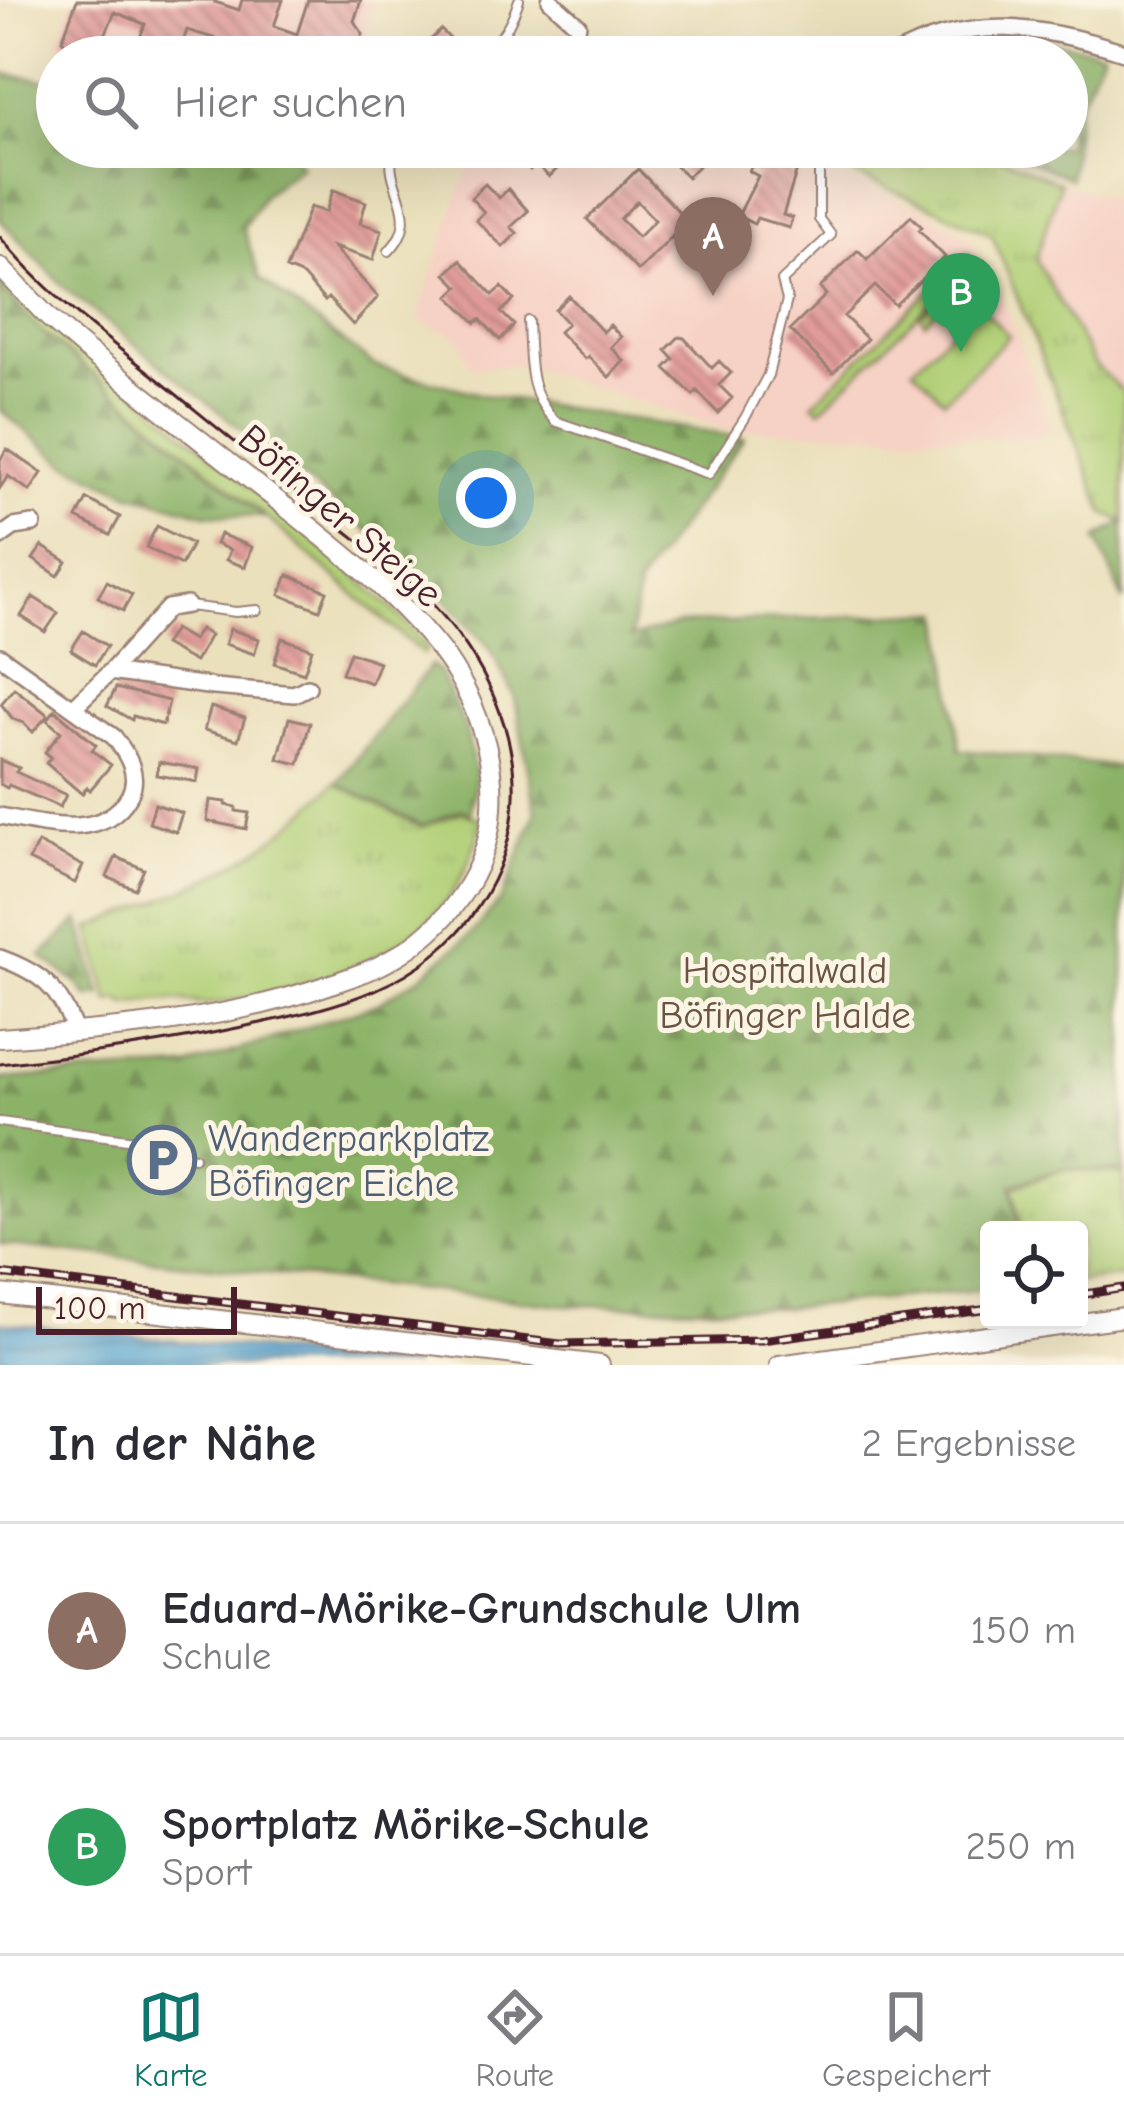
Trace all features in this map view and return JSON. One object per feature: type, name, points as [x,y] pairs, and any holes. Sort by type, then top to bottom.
[{"type":"street","points":[[550,0],[578,25]]},
{"type":"street","points":[[943,36],[1021,27],[1071,36]]},
{"type":"street","points":[[1088,41],[1124,52]]},
{"type":"street","name":"Böfinger Steige","points":[[0,266],[67,334],[319,534],[416,621],[437,645],[467,696],[486,742],[494,786],[491,826],[466,890],[446,917],[391,960],[300,995],[223,1013],[0,1038]]},
{"type":"street","points":[[0,537],[14,527],[33,524]]},
{"type":"street","points":[[74,707],[168,608],[187,605]]},
{"type":"street","points":[[0,656],[114,737],[127,753],[134,776],[134,788],[123,807],[108,820],[73,826],[0,816]]},
{"type":"street","points":[[110,672],[294,694],[308,687]]},
{"type":"street","points":[[0,958],[27,968],[49,984],[66,1006],[75,1032]]},
{"type":"street","points":[[0,1294],[600,1365]]},
{"type":"street","points":[[779,1365],[1124,1317]]},
{"type":"lane","points":[[503,36],[519,0]]},
{"type":"lane","points":[[576,36],[578,25]]},
{"type":"lane","points":[[389,251],[400,239],[405,219],[392,168]]},
{"type":"lane","points":[[528,321],[531,376],[542,408],[555,421],[709,474],[769,375],[787,300],[782,281],[830,235],[819,219],[819,168]]},
{"type":"lane","points":[[187,605],[257,610]]},
{"type":"lane","points":[[0,1122],[80,1130],[194,1157]]},
{"type":"shaded area","points":[[74,0],[374,0],[365,36],[60,36]]},
{"type":"shaded area","points":[[562,29],[606,36],[555,36]]},
{"type":"shaded area","points":[[469,168],[821,168],[923,209],[969,237],[992,272],[1052,427],[1034,439],[726,429],[521,365],[472,368],[459,338],[417,319]]},
{"type":"shaded area","points":[[1061,183],[1124,202],[1124,392],[1094,363],[1037,259]]},
{"type":"green space","points":[[1088,49],[1103,52],[1088,84]]},
{"type":"green space","name":"Hospitalwald Böfinger Halde","points":[[0,73],[36,79],[36,168],[298,168],[265,193],[243,228],[260,279],[375,366],[479,394],[744,438],[639,583],[630,638],[680,624],[942,612],[960,750],[1124,767],[1124,1172],[1063,1168],[1012,1185],[1018,1221],[980,1221],[980,1291],[788,1308],[564,1305],[0,1244],[0,1079],[188,1067],[377,1004],[420,977],[469,936],[501,900],[536,813],[515,698],[490,648],[419,571],[68,291],[0,220]]},
{"type":"green space","points":[[839,168],[1025,168],[1060,183],[1036,259],[1094,364],[1124,393],[1124,521],[1105,514],[992,235]]},
{"type":"green space","points":[[1046,168],[1071,168],[1070,178]]},
{"type":"green space","points":[[968,253],[984,269],[925,322],[920,316],[962,272],[820,410],[813,403]]},
{"type":"green space","points":[[0,278],[354,574],[428,648],[423,654],[40,330],[0,285]]},
{"type":"green space","points":[[0,287],[40,331],[264,517],[206,514],[129,493],[64,462],[0,410]]},
{"type":"green space","points":[[978,304],[1009,336],[944,400],[913,368]]},
{"type":"green space","points":[[1124,521],[1124,601],[1097,539]]},
{"type":"green space","points":[[431,665],[439,671],[466,729],[476,776],[470,814],[462,810],[422,826],[337,783]]},
{"type":"green space","points":[[335,783],[421,827],[462,812],[483,820],[460,881],[435,914],[378,955],[274,993],[208,1004],[109,1002],[90,928],[236,864],[266,845]]},
{"type":"green space","points":[[79,920],[101,995],[87,997],[79,985],[41,956]]},
{"type":"green space","points":[[1064,1169],[1124,1174],[1124,1276],[1088,1281],[1088,1221],[1020,1221],[1014,1187]]},
{"type":"water","points":[[0,1322],[29,1326],[414,1365],[0,1365]]},
{"type":"building","points":[[77,0],[216,0],[239,10],[242,0],[283,0],[274,26],[297,34],[308,0],[361,0],[354,21],[362,36],[207,36],[187,30],[185,36],[141,36],[145,24],[115,12],[105,36],[64,36]]},
{"type":"building","points":[[798,168],[783,215],[792,218],[789,228],[757,218],[754,224],[738,216],[758,176],[749,171]]},
{"type":"building","points":[[638,169],[688,221],[638,271],[587,219]],"holes":[[[637,201],[655,220],[638,237],[620,219]]]},
{"type":"building","points":[[485,184],[499,198],[508,189],[528,211],[511,227],[517,233],[503,247],[476,220],[484,212],[471,198]]},
{"type":"building","points":[[333,190],[366,202],[360,223],[382,230],[373,260],[333,247],[378,297],[353,325],[303,276],[286,269],[310,207],[326,212]]},
{"type":"building","points":[[911,216],[945,257],[895,305],[875,286],[844,316],[867,339],[833,373],[790,330],[826,295],[820,288],[858,250],[867,259]]},
{"type":"building","points":[[460,260],[493,295],[502,287],[514,300],[501,312],[514,325],[500,340],[449,296],[459,287],[446,274]]},
{"type":"building","points":[[569,296],[603,332],[610,325],[621,337],[611,347],[624,361],[609,377],[559,332],[567,323],[555,310]]},
{"type":"building","points":[[679,337],[712,368],[719,361],[731,373],[719,385],[732,398],[718,413],[665,368],[674,359],[666,350]]},
{"type":"building","points":[[7,449],[42,473],[30,491],[8,476],[0,488],[0,460]]},
{"type":"building","points":[[87,499],[120,517],[110,535],[77,518]]},
{"type":"building","points":[[157,526],[192,544],[181,565],[146,547]]},
{"type":"building","points":[[220,534],[252,547],[245,567],[226,560],[230,550],[216,544]]},
{"type":"building","points":[[42,546],[67,562],[58,576],[33,559]]},
{"type":"building","points":[[288,575],[327,591],[320,610],[280,595]]},
{"type":"building","points":[[107,581],[132,595],[123,611],[98,597]]},
{"type":"building","points":[[33,597],[58,613],[45,632],[21,616]]},
{"type":"building","points":[[174,629],[193,640],[200,629],[210,635],[195,662],[164,645]]},
{"type":"building","points":[[230,629],[259,639],[254,654],[225,644]]},
{"type":"building","points":[[83,631],[107,646],[95,665],[71,650]]},
{"type":"building","points":[[282,638],[312,649],[304,673],[274,663]]},
{"type":"building","points":[[350,652],[379,662],[371,683],[342,673]]},
{"type":"building","points":[[14,688],[48,715],[33,732],[1,704]]},
{"type":"building","points":[[116,688],[169,701],[163,725],[133,716],[132,720],[107,706]]},
{"type":"building","points":[[211,707],[245,718],[238,740],[204,730]]},
{"type":"building","points":[[55,710],[96,745],[92,750],[111,765],[82,794],[46,763],[51,757],[45,752],[61,732],[47,720]]},
{"type":"building","points":[[289,718],[310,723],[299,764],[278,759]]},
{"type":"building","points":[[0,760],[66,795],[60,807],[0,784]]},
{"type":"building","points":[[159,762],[199,769],[197,782],[157,775]]},
{"type":"building","points":[[210,800],[249,813],[246,829],[207,821]]},
{"type":"building","points":[[155,804],[182,813],[176,832],[149,823]]},
{"type":"building","points":[[38,843],[83,866],[75,883],[29,860]]},
{"type":"building","points":[[116,857],[144,869],[135,889],[107,877]]},
{"type":"tram line","points":[[0,237],[74,312],[386,562],[436,608],[468,648],[493,695],[509,745],[514,796],[499,868],[478,907],[455,935],[403,976],[343,1002],[277,1020],[152,1044],[0,1064]]},
{"type":"railway","points":[[0,1274],[560,1344],[762,1340],[980,1310]]},
{"type":"railway","points":[[1088,1294],[1124,1288]]},
{"type":"place","name":"Eduard-Mörike-Grundschule Ulm","points":[[713,296]]},
{"type":"place","name":"Sportplatz Mörike-Schule","points":[[961,352]]},
{"type":"place","name":"Wanderparkplatz Böfinger Eiche","points":[[162,1160]]}]
